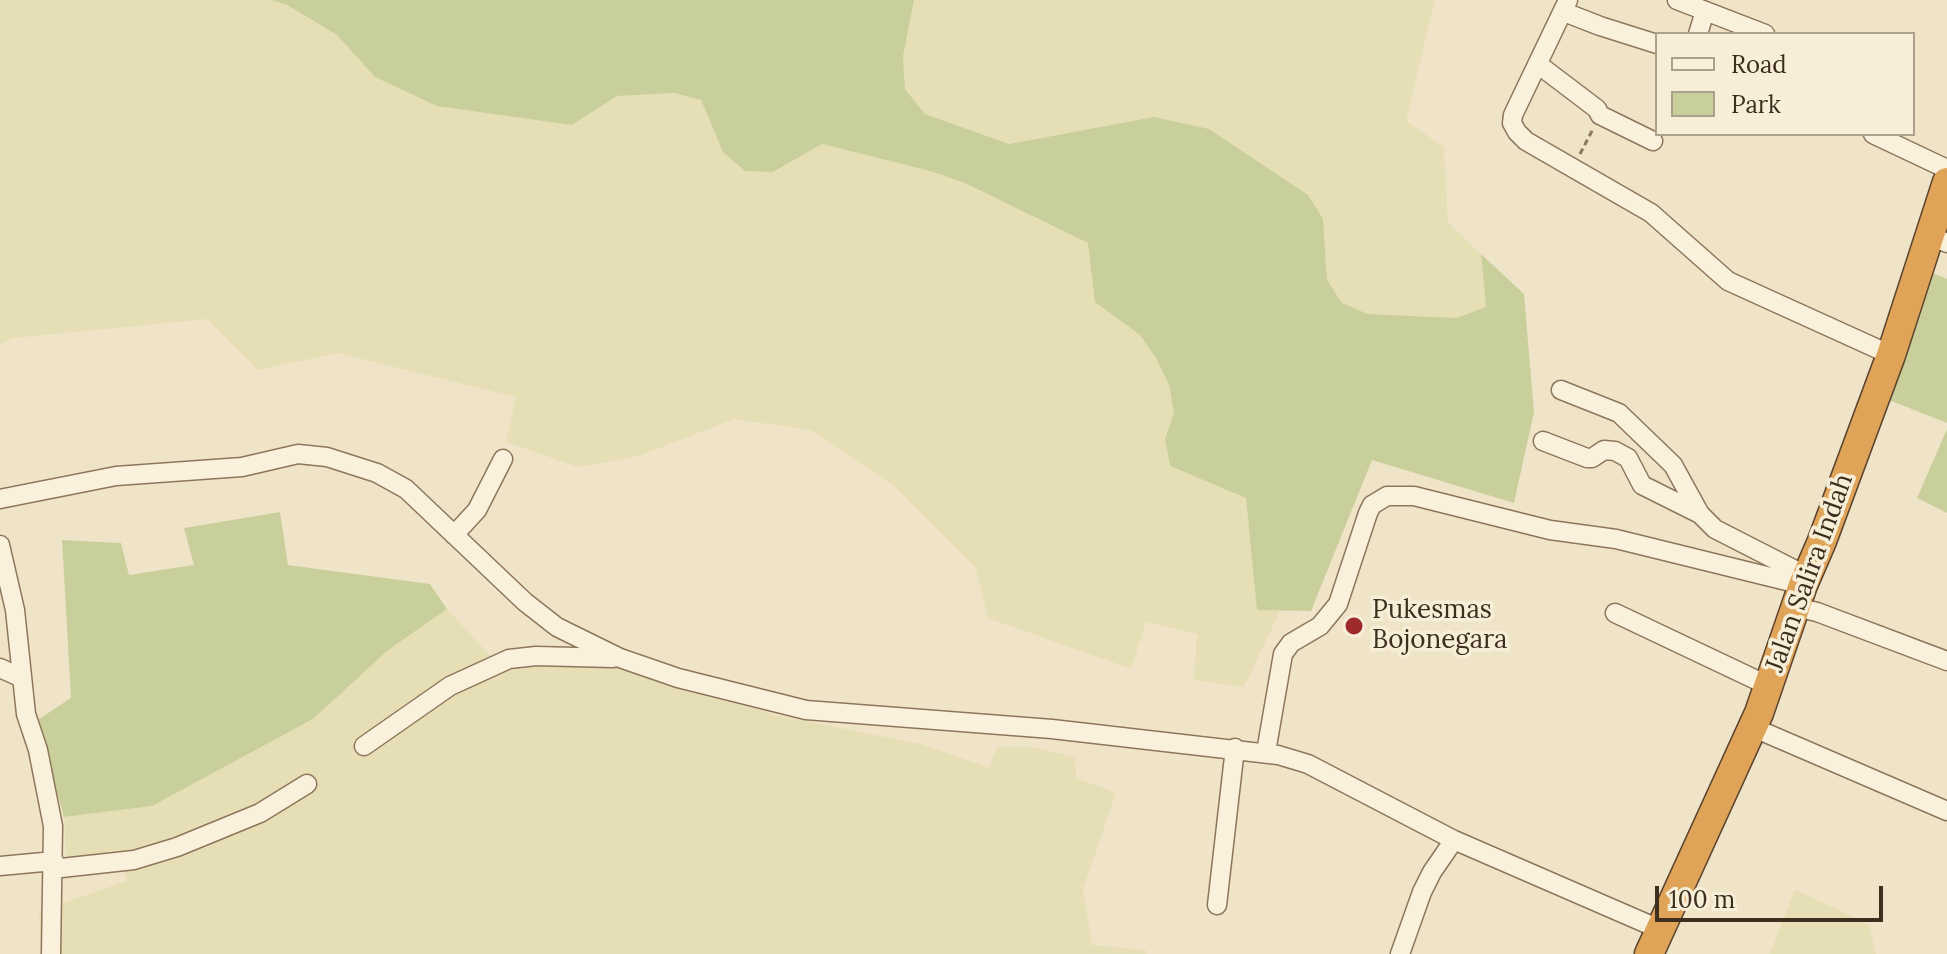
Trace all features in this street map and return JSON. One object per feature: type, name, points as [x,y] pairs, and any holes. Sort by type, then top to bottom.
[{"type":"highway","name":"Jalan Salira Indah","points":[[1654,941],[1769,686],[1802,589],[1938,239],[1946,182]]},
{"type":"street","points":[[1677,0],[1760,32]]},
{"type":"street","points":[[1655,43],[1600,26],[1566,6],[1513,115],[1513,127],[1526,141],[1651,213],[1728,281],[1891,355]]},
{"type":"street","points":[[1699,32],[1705,11]]},
{"type":"street","points":[[1539,65],[1597,109],[1600,115],[1653,141]]},
{"type":"street","points":[[1876,136],[1946,182]]},
{"type":"street","points":[[1561,390],[1619,413],[1673,465],[1700,514],[1715,529],[1802,589],[1817,612],[1947,661]]},
{"type":"street","points":[[1543,441],[1587,458],[1604,450],[1615,451],[1628,458],[1642,485],[1700,514]]},
{"type":"street","points":[[0,499],[116,476],[229,468],[308,454],[339,460],[388,478],[406,489],[525,602],[557,627],[620,658],[678,678],[806,710],[1052,729],[1266,752],[1308,764],[1654,941]]},
{"type":"street","points":[[454,535],[477,510],[503,459]]},
{"type":"street","points":[[1266,752],[1283,654],[1291,643],[1320,626],[1338,604],[1368,513],[1372,505],[1387,496],[1414,496],[1550,530],[1616,539],[1802,589]]},
{"type":"street","points":[[0,545],[15,610],[26,714],[47,788],[53,826],[51,954]]},
{"type":"street","points":[[1615,613],[1769,686]]},
{"type":"street","points":[[364,746],[450,686],[509,659],[536,656],[620,658]]},
{"type":"street","points":[[0,668],[22,678]]},
{"type":"street","points":[[1752,727],[1947,811]]},
{"type":"street","points":[[1217,905],[1235,748]]},
{"type":"street","points":[[0,866],[134,860],[177,847],[260,813],[307,784]]},
{"type":"street","points":[[1400,954],[1422,892],[1454,840]]},
{"type":"path","points":[[1573,166],[1600,115]]},
{"type":"shaded area","points":[[0,0],[271,0],[287,5],[337,35],[375,77],[572,125],[617,96],[674,93],[701,100],[723,152],[773,172],[822,144],[965,183],[1066,230],[1089,244],[1096,302],[1140,335],[1169,385],[1174,413],[1165,439],[1170,466],[1246,498],[1257,609],[1280,611],[1244,687],[1194,680],[1197,634],[1146,622],[1131,669],[988,618],[976,568],[890,483],[810,430],[734,419],[639,456],[578,467],[506,442],[516,397],[338,353],[258,370],[208,319],[13,338],[0,345]]},
{"type":"shaded area","points":[[914,0],[1435,0],[1406,121],[1444,147],[1448,223],[1481,254],[1486,307],[1456,318],[1368,314],[1342,303],[1327,280],[1323,219],[1154,117],[1009,144],[925,114],[905,89],[903,57]]},
{"type":"shaded area","points":[[447,609],[505,672],[547,662],[636,669],[707,687],[774,715],[921,744],[989,768],[997,747],[1032,747],[1075,757],[1076,778],[1116,793],[1083,889],[1092,945],[1146,950],[1146,954],[41,954],[39,911],[127,881],[119,853],[66,858],[64,817],[152,806],[313,719],[388,649]]},
{"type":"shaded area","points":[[1795,889],[1869,925],[1876,954],[1770,954]]},
{"type":"green space","points":[[271,0],[914,0],[903,57],[905,89],[925,114],[1009,144],[1154,117],[1209,129],[1308,195],[1323,219],[1327,280],[1342,303],[1368,314],[1456,318],[1486,307],[1481,254],[1524,294],[1534,412],[1514,503],[1372,460],[1311,611],[1257,610],[1246,498],[1170,466],[1165,439],[1174,413],[1169,385],[1140,335],[1095,302],[1088,243],[965,183],[822,144],[773,172],[745,171],[723,152],[701,100],[674,93],[617,96],[572,125],[437,106],[375,77],[337,35],[287,5]]},
{"type":"green space","points":[[1927,271],[1947,279],[1947,423],[1884,398]]},
{"type":"green space","points":[[1947,429],[1947,513],[1917,498]]},
{"type":"green space","points":[[280,512],[288,565],[430,584],[447,609],[388,650],[313,719],[152,806],[64,817],[36,721],[71,698],[62,540],[121,543],[129,575],[194,565],[184,528]]},
{"type":"place","name":"Pukesmas Bojonegara","points":[[1354,626]]}]
